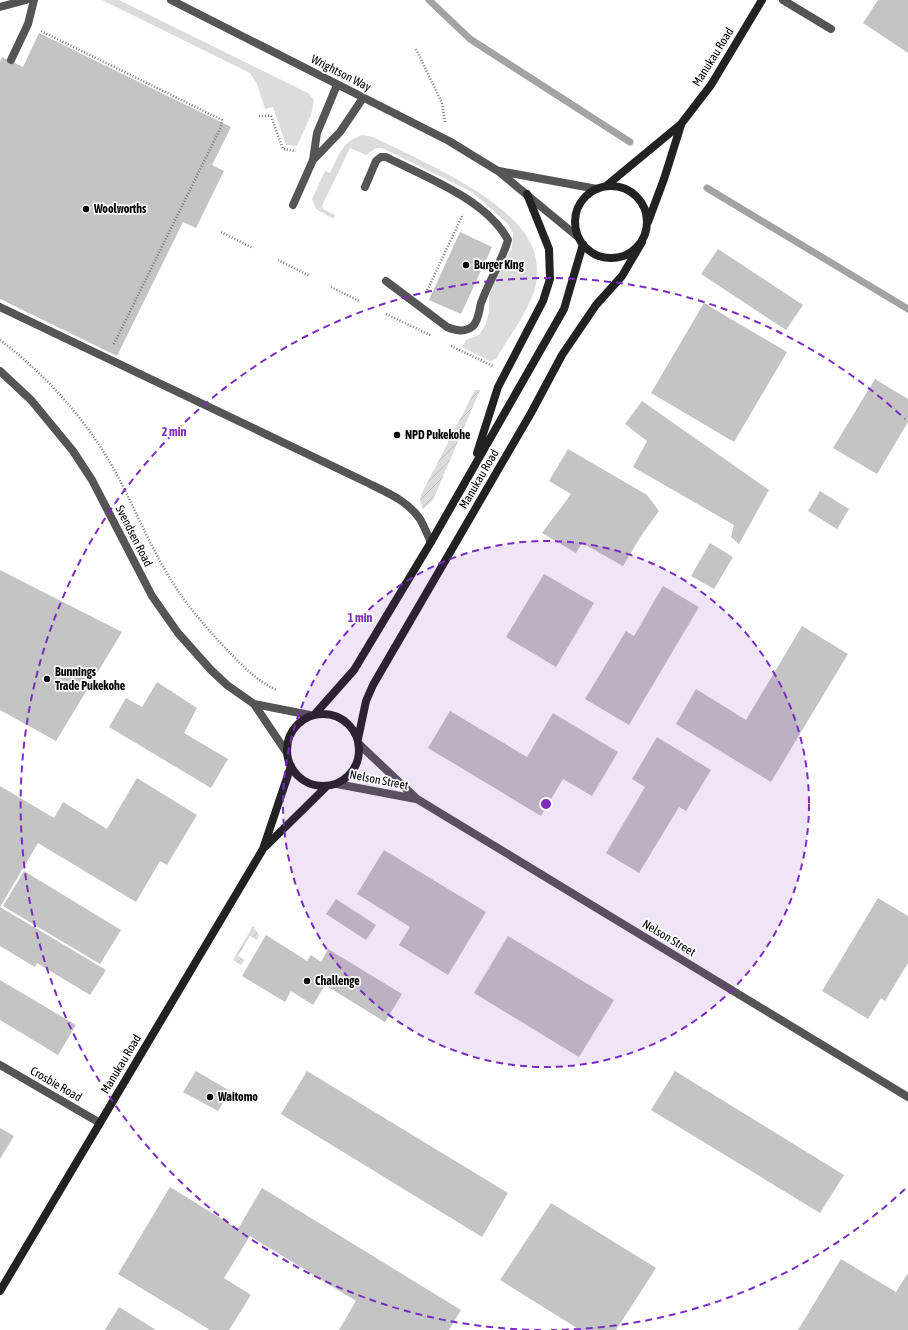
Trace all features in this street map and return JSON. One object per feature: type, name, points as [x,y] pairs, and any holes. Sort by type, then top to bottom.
[{"type":"main road","name":"Manukau Road","points":[[606,186],[682,124],[711,85],[762,0]]},
{"type":"main road","name":"Manukau Road","points":[[648,222],[682,124]]},
{"type":"main road","points":[[606,186],[618,187],[630,191],[640,199],[646,210],[648,222],[642,242],[636,249],[618,258],[598,256],[590,251],[581,241],[575,226],[578,209],[587,195],[597,189],[606,186]]},
{"type":"main road","points":[[472,469],[498,387],[543,301],[550,279],[549,249],[527,194]]},
{"type":"main road","name":"Manukau Road","points":[[313,714],[354,670],[431,542],[564,309],[581,241]]},
{"type":"main road","name":"Manukau Road","points":[[359,742],[366,701],[373,684],[531,413],[562,355],[596,305],[622,276],[642,242]]},
{"type":"main road","points":[[326,713],[337,716],[346,721],[354,729],[359,742],[359,755],[355,768],[345,779],[337,784],[327,786],[306,782],[297,775],[291,766],[286,753],[292,730],[300,721],[313,714],[326,713]]},
{"type":"main road","name":"Manukau Road","points":[[0,1291],[263,849],[291,766]]},
{"type":"main road","name":"Manukau Road","points":[[263,849],[327,786]]},
{"type":"street","points":[[0,7],[26,0]]},
{"type":"street","points":[[11,60],[28,24],[34,0]]},
{"type":"street","name":"Wrightson Way","points":[[170,0],[272,50],[337,85],[449,141],[498,171],[581,241]]},
{"type":"street","points":[[783,0],[831,30]]},
{"type":"street","points":[[293,205],[313,160],[317,133],[337,85]]},
{"type":"street","points":[[313,160],[340,132],[363,98]]},
{"type":"street","points":[[365,187],[376,160],[381,157],[386,157],[464,195],[499,225],[508,240],[485,293],[474,326],[464,331],[456,331],[447,327],[386,281]]},
{"type":"street","name":"Wrightson Way","points":[[498,171],[597,189]]},
{"type":"street","points":[[0,307],[401,500],[411,508],[420,519],[431,542]]},
{"type":"street","name":"Svendsen Road","points":[[0,371],[31,400],[73,451],[92,480],[152,596],[178,633],[222,680],[254,704]]},
{"type":"street","points":[[254,704],[313,714]]},
{"type":"street","points":[[254,704],[286,753]]},
{"type":"street","name":"Nelson Street","points":[[359,742],[417,799],[908,1097]]},
{"type":"street","name":"Nelson Street","points":[[337,784],[417,799]]},
{"type":"street","name":"Crosbie Road","points":[[0,1065],[100,1123]]},
{"type":"path","points":[[41,31],[222,120],[221,127],[112,348],[117,351]]},
{"type":"path","points":[[416,49],[442,103],[449,141]]},
{"type":"path","points":[[259,116],[271,116],[283,149],[296,151]]},
{"type":"path","points":[[426,294],[464,212]]},
{"type":"path","points":[[220,232],[253,248]]},
{"type":"path","points":[[278,260],[310,276]]},
{"type":"path","points":[[331,287],[359,301]]},
{"type":"path","points":[[0,340],[19,354],[68,403],[110,463],[171,580],[208,630],[241,664],[266,685],[277,690]]},
{"type":"shaded area","points":[[102,0],[119,0],[308,93],[314,100],[311,115],[297,146],[286,145],[273,107],[265,109],[257,84],[250,73]]},
{"type":"shaded area","points":[[362,135],[373,137],[437,168],[482,195],[502,209],[518,225],[530,242],[536,257],[537,268],[534,293],[525,312],[496,359],[490,361],[462,347],[466,340],[479,335],[486,324],[489,311],[489,296],[502,265],[512,249],[513,233],[508,224],[472,192],[382,148],[376,148],[366,155],[350,148],[322,206],[323,209],[335,215],[334,218],[316,209],[312,199],[325,171],[330,173],[345,145]]},
{"type":"shaded area","points":[[475,390],[480,390],[433,500],[423,509],[420,501],[421,495]]},
{"type":"shaded area","points":[[253,926],[259,935],[257,940],[250,936],[238,956],[245,960],[241,965],[233,960]]},
{"type":"building","points":[[878,0],[908,0],[908,53],[863,23]]},
{"type":"building","name":"Woolworths","points":[[39,33],[231,127],[212,165],[224,171],[196,228],[183,222],[117,356],[0,299],[0,61],[2,57],[23,67]]},
{"type":"building","points":[[460,232],[492,247],[461,314],[429,300]]},
{"type":"building","points":[[718,249],[803,305],[786,330],[701,274]]},
{"type":"building","points":[[704,303],[787,352],[734,442],[651,393]]},
{"type":"building","points":[[875,379],[908,399],[908,422],[877,474],[833,448]]},
{"type":"building","points":[[642,401],[769,490],[739,544],[731,537],[734,525],[633,467],[647,441],[625,424]]},
{"type":"building","points":[[568,449],[647,495],[659,511],[641,536],[623,566],[582,543],[576,553],[542,533],[571,494],[549,481]]},
{"type":"building","points":[[820,491],[849,509],[837,529],[808,511]]},
{"type":"building","points":[[710,543],[733,557],[714,589],[691,576]]},
{"type":"building","name":"Bunnings Trade Pukekohe","points":[[0,570],[122,632],[56,741],[0,710]]},
{"type":"building","points":[[544,574],[594,603],[556,667],[506,637]]},
{"type":"building","points":[[663,586],[699,607],[629,725],[585,699],[626,631],[634,636]]},
{"type":"building","points":[[802,626],[848,654],[771,782],[676,724],[696,689],[746,720]]},
{"type":"building","points":[[157,682],[197,708],[184,733],[228,759],[211,788],[109,727],[126,698],[142,707]]},
{"type":"building","points":[[450,711],[527,757],[553,713],[618,752],[592,796],[563,779],[541,816],[428,748]]},
{"type":"building","points":[[657,737],[711,770],[686,811],[679,807],[639,873],[606,853],[645,787],[632,779]]},
{"type":"building","points":[[137,778],[197,815],[167,865],[160,861],[136,902],[38,843],[0,907],[0,786],[54,818],[63,802],[107,829]]},
{"type":"building","points":[[384,850],[486,912],[448,975],[399,945],[410,927],[357,894]]},
{"type":"building","points":[[24,871],[121,930],[100,964],[3,906]]},
{"type":"building","points":[[878,898],[908,916],[908,963],[885,1001],[881,998],[868,1019],[822,991]]},
{"type":"building","points":[[336,899],[376,925],[366,940],[326,914]]},
{"type":"building","points":[[0,907],[106,970],[90,995],[37,963],[35,967],[0,946]]},
{"type":"building","points":[[266,935],[307,961],[311,955],[321,962],[328,949],[402,994],[385,1022],[325,985],[313,1005],[291,991],[285,1002],[242,976]]},
{"type":"building","points":[[508,936],[614,1000],[579,1057],[474,993]]},
{"type":"building","points":[[0,980],[76,1025],[58,1055],[0,1020]]},
{"type":"building","points":[[196,1071],[230,1091],[218,1111],[183,1092]]},
{"type":"building","points":[[307,1071],[508,1193],[482,1237],[281,1114]]},
{"type":"building","points":[[675,1071],[844,1175],[820,1213],[651,1110]]},
{"type":"building","points":[[0,1128],[14,1136],[0,1159]]},
{"type":"building","points":[[170,1187],[238,1229],[262,1188],[461,1310],[449,1330],[339,1330],[356,1301],[250,1236],[224,1278],[251,1295],[229,1330],[210,1330],[118,1274]]},
{"type":"building","points":[[551,1203],[656,1268],[616,1330],[580,1330],[500,1280]]},
{"type":"building","points":[[841,1259],[896,1292],[908,1273],[908,1330],[798,1330]]},
{"type":"building","points":[[119,1307],[156,1330],[105,1330]]},
{"type":"waterway","points":[[429,0],[470,39],[630,142]]},
{"type":"waterway","points":[[707,188],[908,309]]},
{"type":"place","name":"Woolworths","points":[[86,209]]},
{"type":"place","name":"Burger King","points":[[466,265]]},
{"type":"place","name":"NPD Pukekohe","points":[[397,435]]},
{"type":"place","name":"Bunnings Trade Pukekohe","points":[[47,679]]},
{"type":"place","name":"Challenge","points":[[307,981]]},
{"type":"place","name":"Waitomo","points":[[210,1097]]}]
